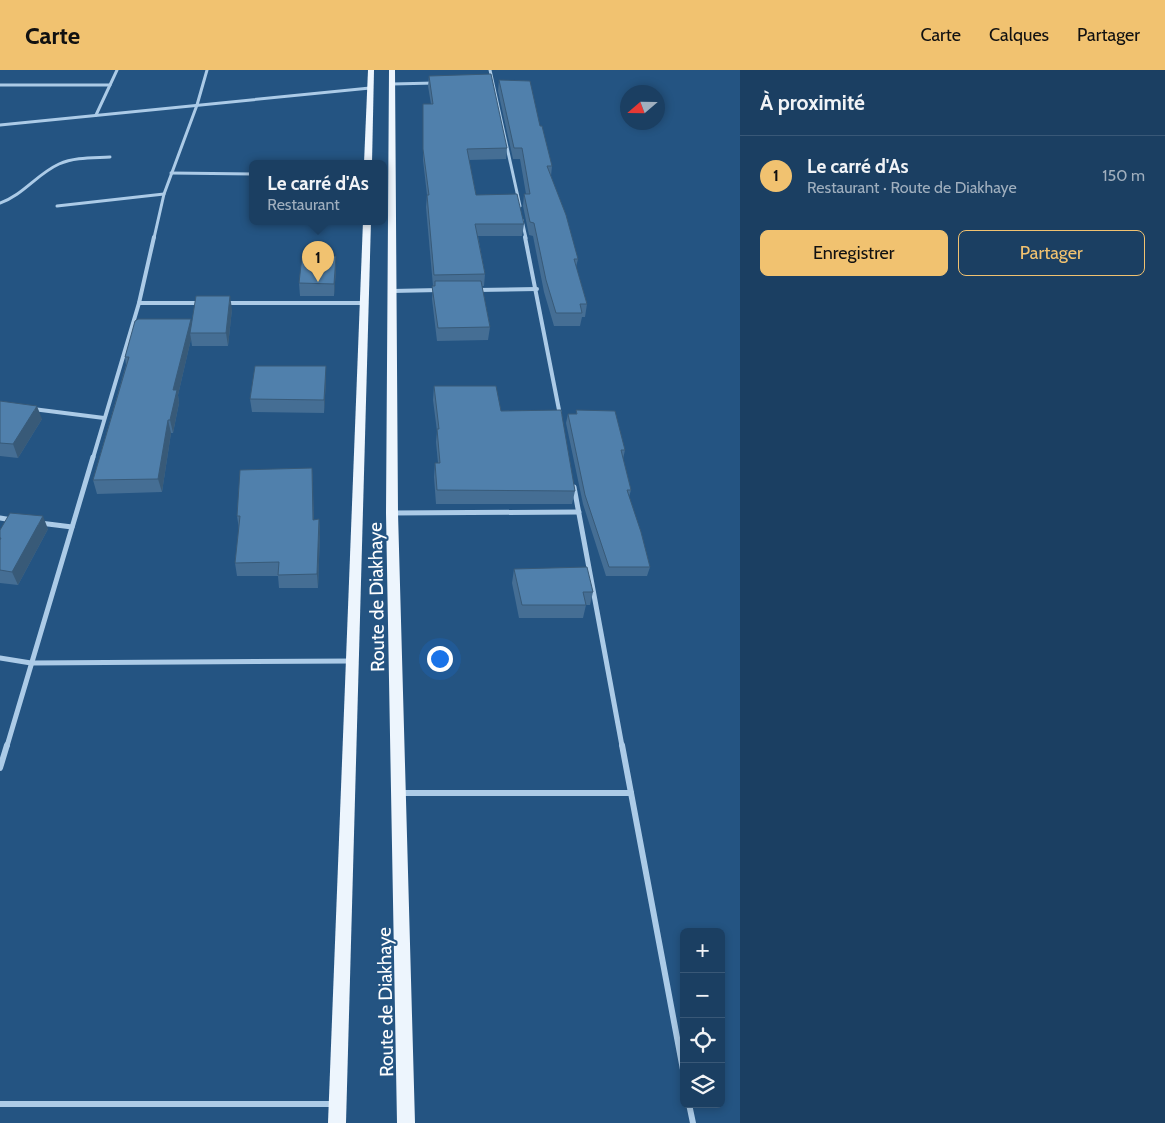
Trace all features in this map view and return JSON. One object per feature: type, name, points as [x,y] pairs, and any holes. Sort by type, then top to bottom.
[{"type":"main road","points":[[368,160],[371,70]]},
{"type":"main road","name":"Route de Diakhaye","points":[[392,70],[392,513],[400,793],[406,1123]]},
{"type":"main road","name":"Route de Diakhaye","points":[[337,1123],[367,225]]},
{"type":"street","points":[[96,115],[117,70]]},
{"type":"street","points":[[0,768],[139,303],[164,194],[197,105],[207,70]]},
{"type":"street","points":[[490,70],[537,289],[562,425]]},
{"type":"street","points":[[484,81],[493,80]]},
{"type":"street","points":[[392,84],[438,82]]},
{"type":"street","points":[[0,85],[110,85]]},
{"type":"street","points":[[0,125],[370,88]]},
{"type":"street","points":[[0,203],[20,193],[60,164],[73,160],[110,157]]},
{"type":"street","points":[[172,173],[249,174]]},
{"type":"street","points":[[57,206],[164,194]]},
{"type":"street","points":[[470,290],[537,289]]},
{"type":"street","points":[[392,291],[440,290]]},
{"type":"street","points":[[139,303],[208,303]]},
{"type":"street","points":[[217,303],[365,303]]},
{"type":"street","points":[[28,409],[104,418]]},
{"type":"street","points":[[573,483],[682,1063]]},
{"type":"street","points":[[392,513],[579,512]]},
{"type":"street","points":[[0,518],[18,520]]},
{"type":"street","points":[[36,522],[72,527]]},
{"type":"street","points":[[0,658],[31,663],[352,661]]},
{"type":"street","points":[[400,793],[631,793]]},
{"type":"street","points":[[0,1104],[338,1104]]},
{"type":"street","points":[[690,1108],[693,1123]]},
{"type":"building","points":[[491,74],[507,148],[467,149],[476,195],[517,194],[524,224],[475,224],[485,274],[434,275],[427,195],[429,195],[423,149],[423,104],[433,104],[429,76]]},
{"type":"building","points":[[499,80],[530,81],[540,126],[542,126],[552,166],[547,166],[566,215],[578,259],[574,259],[587,304],[580,304],[582,313],[556,313],[546,280],[534,223],[530,222],[524,194],[530,194],[522,148],[514,148]]},
{"type":"building","points":[[302,256],[336,256],[334,284],[299,283]]},
{"type":"building","points":[[435,281],[481,281],[490,327],[438,328],[432,286],[435,286]]},
{"type":"building","points":[[196,296],[230,296],[226,333],[190,333]]},
{"type":"building","points":[[138,319],[191,319],[173,390],[177,390],[170,420],[168,420],[158,479],[93,480],[129,357],[125,357],[135,321]]},
{"type":"building","points":[[255,366],[326,366],[324,400],[250,399]]},
{"type":"building","points":[[434,386],[496,386],[501,411],[561,410],[575,491],[437,490],[435,463],[440,463],[437,429],[439,429]]},
{"type":"building","points":[[0,401],[37,406],[13,444],[0,443]]},
{"type":"building","points":[[576,410],[615,411],[625,450],[621,450],[631,490],[627,490],[650,567],[609,567],[585,495],[568,414],[577,414]]},
{"type":"building","points":[[312,468],[313,520],[319,519],[317,574],[278,575],[279,562],[235,563],[240,516],[237,516],[240,470]]},
{"type":"building","points":[[10,513],[43,516],[12,572],[0,570],[0,530]]},
{"type":"building","points":[[587,567],[593,592],[583,592],[586,605],[522,605],[514,569]]},
{"type":"place","name":"Le carré d'As","points":[[318,282]]}]
